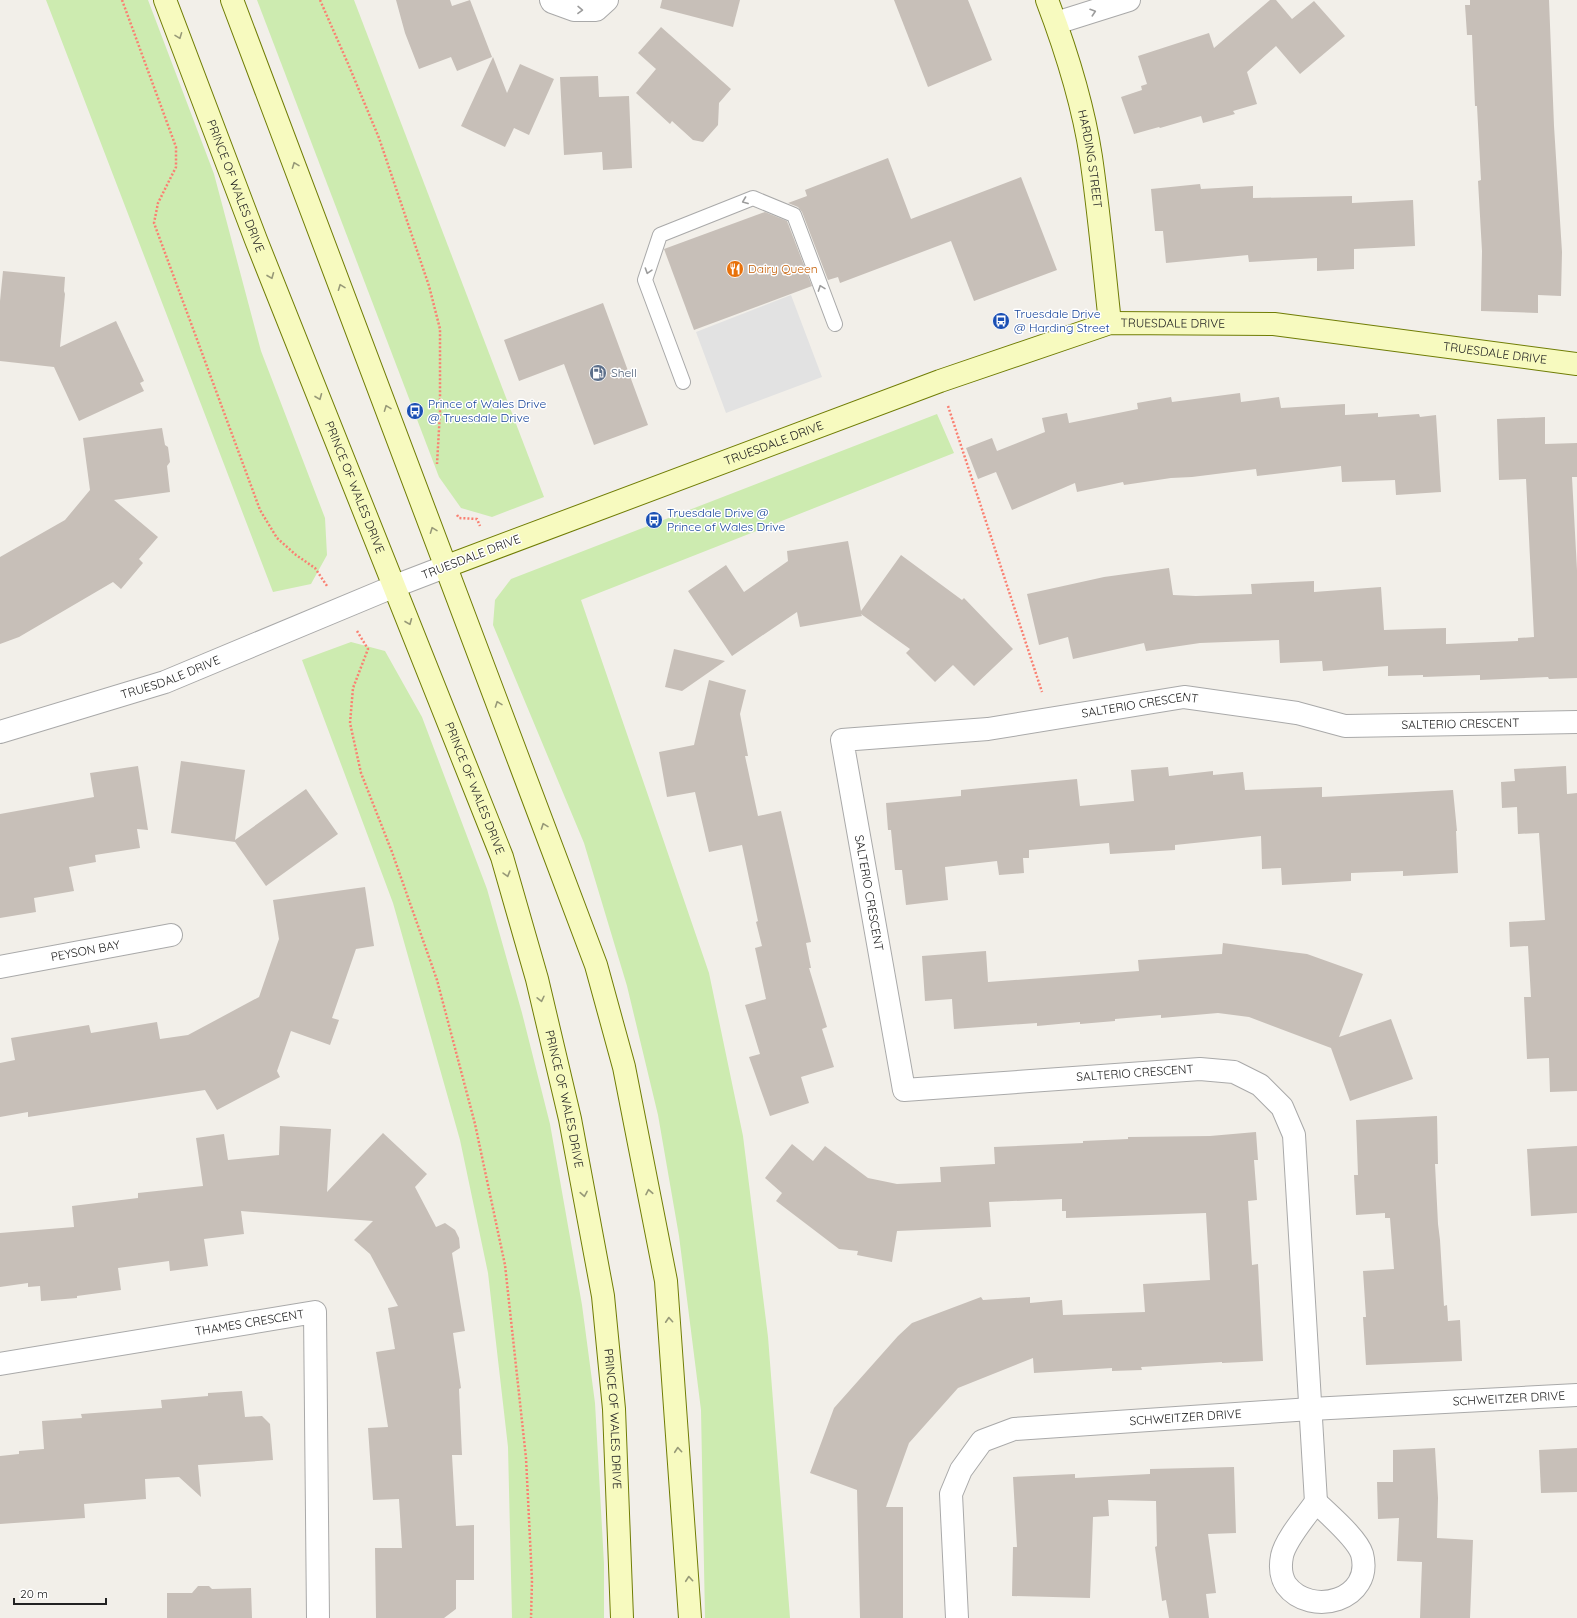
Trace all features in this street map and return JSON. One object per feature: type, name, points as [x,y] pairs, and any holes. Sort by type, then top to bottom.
[{"type":"main road","name":"PRINCE OF WALES DRIVE","points":[[165,0],[256,240],[502,857],[537,979],[570,1119],[603,1296],[614,1409],[622,1618]]},
{"type":"main road","points":[[232,0],[447,566],[596,965],[624,1067],[666,1281],[690,1618]]},
{"type":"main road","name":"HARDING STREET","points":[[1046,0],[1056,23],[1079,98],[1091,156],[1110,323]]},
{"type":"main road","name":"TRUESDALE DRIVE","points":[[447,566],[940,381],[1110,323],[1274,324],[1577,364]]},
{"type":"street","points":[[551,0],[552,2],[574,10],[596,10],[607,0]]},
{"type":"street","points":[[1056,23],[1129,0]]},
{"type":"street","name":"TRUESDALE DRIVE","points":[[0,732],[165,682],[395,586],[447,566]]},
{"type":"street","name":"SALTERIO CRESCENT","points":[[1311,1409],[1294,1135],[1282,1107],[1260,1085],[1234,1072],[1200,1069],[904,1090],[842,740],[988,729],[1184,697],[1297,713],[1345,726],[1577,722]]},
{"type":"street","name":"PEYSON BAY","points":[[0,967],[171,935]]},
{"type":"street","name":"THAMES CRESCENT","points":[[0,1364],[316,1312],[318,1618]]},
{"type":"street","name":"SCHWEITZER DRIVE","points":[[957,1618],[951,1494],[961,1470],[982,1440],[1014,1429],[1311,1409],[1577,1395]]},
{"type":"street","points":[[1311,1409],[1316,1502],[1287,1543],[1282,1555],[1281,1568],[1284,1581],[1291,1592],[1301,1601],[1314,1605],[1328,1606],[1341,1601],[1352,1593],[1360,1581],[1363,1568],[1362,1554],[1355,1541],[1316,1502]]},
{"type":"lane","points":[[683,382],[646,280],[660,235],[754,198],[794,216],[835,324]]},
{"type":"path","points":[[122,0],[176,147],[176,167],[158,203],[154,223],[260,510],[277,538],[296,555],[315,568],[368,649],[353,688],[350,723],[361,773],[392,852],[437,980],[476,1124],[505,1264],[526,1458],[532,1580],[531,1618]]},
{"type":"path","points":[[320,0],[379,138],[429,286],[440,329],[440,412],[437,470]]},
{"type":"path","points":[[940,381],[1050,719]]},
{"type":"path","points":[[454,513],[459,518],[477,519],[489,551]]},
{"type":"green space","points":[[46,0],[148,0],[214,174],[261,351],[325,518],[327,555],[311,584],[273,592]]},
{"type":"green space","points":[[257,0],[354,0],[544,497],[492,517],[461,508],[439,477]]},
{"type":"green space","points":[[937,414],[954,453],[581,600],[709,973],[743,1136],[768,1337],[790,1618],[705,1618],[701,1410],[679,1236],[658,1115],[627,986],[584,843],[493,625],[495,600],[511,579]]},
{"type":"green space","points":[[351,642],[385,651],[422,717],[487,889],[522,1013],[550,1124],[582,1305],[595,1403],[604,1564],[604,1618],[512,1618],[508,1447],[488,1273],[460,1140],[393,903],[302,660]]},
{"type":"shaded area","points":[[791,295],[822,377],[726,413],[696,332]]},
{"type":"building","points":[[396,0],[450,0],[452,6],[470,0],[492,57],[457,71],[451,57],[419,69],[405,33]]},
{"type":"building","points":[[662,0],[740,0],[733,27],[660,8]]},
{"type":"building","points":[[894,0],[968,0],[992,60],[928,87]]},
{"type":"building","points":[[1270,0],[1276,0],[1292,19],[1314,1],[1345,36],[1300,74],[1276,46],[1247,72],[1257,104],[1233,111],[1235,114],[1203,123],[1201,116],[1134,134],[1121,97],[1142,90],[1141,86],[1147,84],[1138,56],[1209,33],[1214,48]]},
{"type":"building","points":[[1470,0],[1549,0],[1554,126],[1562,252],[1561,296],[1538,295],[1538,313],[1481,311],[1482,251],[1478,181],[1481,180],[1477,106],[1475,106],[1472,35],[1467,35],[1465,5],[1470,5]]},
{"type":"building","points":[[661,27],[731,89],[719,103],[718,125],[703,142],[693,140],[672,121],[670,124],[636,93],[656,69],[638,53]]},
{"type":"building","points":[[493,57],[507,93],[520,64],[554,79],[529,135],[514,128],[505,147],[461,126]]},
{"type":"building","points":[[598,76],[599,97],[629,96],[632,168],[603,170],[602,152],[564,155],[560,77]]},
{"type":"building","points":[[888,158],[911,219],[1021,177],[1057,270],[974,301],[951,241],[840,283],[838,277],[828,280],[802,212],[798,207],[788,203],[807,196],[805,190]]},
{"type":"building","points":[[1200,184],[1201,189],[1253,186],[1253,198],[1352,196],[1352,203],[1413,200],[1415,246],[1354,249],[1354,269],[1317,271],[1317,258],[1249,262],[1248,255],[1166,263],[1163,231],[1155,231],[1151,189]]},
{"type":"building","name":"Dairy Queen","points":[[765,212],[787,221],[812,286],[694,330],[664,249]]},
{"type":"building","points":[[3,271],[65,277],[65,294],[60,347],[116,321],[144,381],[140,383],[144,391],[79,421],[54,367],[0,361],[0,301]]},
{"type":"building","name":"Shell","points":[[603,303],[648,425],[594,445],[564,364],[519,381],[504,340]]},
{"type":"building","points":[[1240,393],[1241,402],[1279,397],[1281,408],[1345,404],[1345,415],[1378,413],[1378,417],[1419,414],[1420,417],[1436,415],[1441,492],[1396,495],[1395,480],[1342,482],[1341,466],[1257,476],[1256,469],[1192,477],[1171,478],[1124,485],[1123,482],[1077,492],[1075,483],[1012,510],[996,472],[978,479],[966,448],[992,438],[997,451],[1045,432],[1042,418],[1067,413],[1069,423],[1138,409],[1137,403],[1171,397],[1172,402]]},
{"type":"building","points":[[1545,417],[1545,444],[1577,443],[1577,477],[1572,477],[1577,570],[1577,678],[1549,679],[1548,677],[1480,680],[1480,675],[1423,677],[1423,675],[1388,676],[1388,666],[1323,671],[1322,661],[1280,663],[1279,640],[1200,643],[1146,651],[1144,643],[1073,659],[1068,637],[1039,645],[1027,594],[1104,577],[1169,568],[1173,595],[1196,596],[1252,594],[1251,584],[1314,581],[1314,592],[1381,587],[1384,630],[1446,628],[1446,644],[1518,641],[1518,638],[1534,637],[1526,479],[1499,480],[1497,419]]},
{"type":"building","points":[[162,428],[165,445],[168,447],[170,462],[167,466],[170,492],[114,500],[158,537],[139,559],[143,563],[121,589],[113,582],[19,637],[0,644],[0,557],[65,520],[90,490],[83,438]]},
{"type":"building","points":[[848,541],[861,611],[901,555],[962,600],[964,598],[1013,649],[974,686],[953,665],[935,682],[906,653],[910,649],[861,614],[862,616],[800,627],[797,612],[732,656],[688,591],[726,565],[744,592],[788,561],[787,551]]},
{"type":"building","points":[[674,649],[725,661],[682,691],[665,687]]},
{"type":"building","points":[[709,680],[746,690],[740,714],[748,756],[745,756],[758,816],[781,811],[811,942],[806,943],[811,968],[809,968],[827,1027],[822,1029],[834,1067],[801,1077],[809,1103],[770,1116],[749,1057],[760,1054],[745,1005],[766,999],[755,948],[762,946],[756,922],[758,921],[742,845],[709,852],[695,792],[667,797],[659,752],[694,745]]},
{"type":"building","points":[[181,761],[245,770],[235,840],[306,789],[338,834],[266,886],[235,842],[171,833]]},
{"type":"building","points":[[138,766],[148,830],[137,829],[140,848],[95,855],[96,862],[69,867],[74,891],[34,898],[36,912],[0,918],[0,814],[94,797],[90,773]]},
{"type":"building","points":[[1566,766],[1567,794],[1577,793],[1577,1091],[1550,1092],[1549,1058],[1527,1059],[1524,997],[1531,997],[1528,946],[1510,947],[1509,922],[1545,920],[1539,833],[1518,834],[1517,807],[1502,808],[1501,782],[1515,781],[1514,769]]},
{"type":"building","points":[[1168,767],[1169,776],[1213,771],[1213,775],[1243,772],[1245,790],[1322,787],[1322,797],[1453,790],[1457,831],[1458,873],[1403,876],[1403,871],[1351,873],[1351,881],[1282,885],[1281,868],[1262,869],[1261,836],[1175,845],[1175,850],[1110,854],[1109,843],[1029,850],[1029,858],[1023,858],[1024,873],[999,875],[997,861],[945,867],[948,900],[906,905],[902,870],[895,870],[891,830],[888,830],[886,803],[961,796],[961,790],[1077,779],[1080,806],[1134,801],[1131,770]]},
{"type":"building","points":[[365,887],[374,946],[356,949],[332,1018],[339,1020],[330,1045],[291,1031],[277,1071],[280,1077],[217,1110],[205,1090],[28,1117],[28,1112],[0,1117],[0,1063],[15,1060],[11,1038],[89,1025],[91,1033],[157,1022],[160,1039],[188,1035],[259,997],[279,939],[273,900]]},
{"type":"building","points":[[1223,943],[1307,954],[1363,974],[1339,1037],[1391,1019],[1413,1079],[1350,1101],[1331,1048],[1249,1017],[1218,1013],[1161,1018],[1161,1015],[1080,1024],[1080,1022],[1037,1026],[1037,1023],[954,1029],[952,999],[925,1001],[922,956],[986,951],[988,982],[1139,971],[1138,960],[1222,954]]},
{"type":"building","points":[[1437,1116],[1438,1164],[1435,1164],[1444,1306],[1447,1305],[1448,1321],[1460,1320],[1462,1361],[1366,1365],[1363,1317],[1366,1317],[1363,1271],[1394,1269],[1390,1218],[1385,1218],[1385,1213],[1356,1215],[1354,1175],[1358,1175],[1356,1120]]},
{"type":"building","points":[[280,1126],[331,1129],[327,1192],[383,1133],[427,1174],[415,1187],[436,1227],[445,1223],[455,1230],[459,1238],[460,1248],[452,1253],[465,1331],[453,1333],[461,1388],[459,1389],[462,1455],[452,1455],[456,1526],[474,1525],[474,1580],[456,1580],[456,1609],[444,1618],[376,1618],[375,1548],[402,1548],[399,1499],[373,1500],[368,1428],[388,1427],[376,1352],[395,1349],[388,1308],[398,1306],[370,1254],[354,1240],[373,1221],[241,1211],[244,1234],[204,1239],[208,1266],[170,1271],[169,1261],[118,1268],[121,1290],[77,1296],[77,1298],[41,1301],[40,1286],[28,1287],[28,1283],[0,1287],[0,1233],[74,1227],[72,1206],[138,1198],[138,1193],[203,1186],[196,1138],[224,1134],[228,1160],[279,1155]]},
{"type":"building","points":[[1256,1132],[1258,1160],[1254,1160],[1257,1200],[1248,1201],[1252,1265],[1258,1264],[1263,1361],[1141,1367],[1142,1370],[1112,1371],[1112,1368],[1034,1373],[1033,1358],[958,1388],[909,1443],[886,1507],[903,1507],[903,1618],[860,1618],[857,1490],[810,1473],[834,1408],[898,1336],[912,1323],[981,1297],[983,1300],[1030,1297],[1030,1303],[1062,1300],[1063,1315],[1145,1312],[1143,1284],[1210,1280],[1206,1213],[1066,1218],[1066,1211],[1062,1211],[1062,1199],[989,1202],[991,1227],[897,1231],[892,1262],[857,1255],[858,1251],[839,1249],[776,1201],[782,1193],[765,1178],[792,1144],[813,1161],[825,1146],[868,1178],[897,1184],[941,1182],[940,1167],[995,1164],[994,1147],[1083,1143],[1083,1141],[1128,1139],[1128,1137],[1210,1136]]},
{"type":"building","points":[[1577,1146],[1577,1213],[1531,1216],[1527,1149]]},
{"type":"building","points":[[242,1391],[245,1417],[262,1416],[270,1424],[273,1460],[198,1465],[201,1497],[179,1477],[145,1479],[146,1499],[84,1504],[85,1518],[0,1524],[0,1456],[19,1454],[19,1451],[44,1449],[42,1421],[82,1418],[81,1414],[162,1408],[161,1400],[208,1396],[208,1393]]},
{"type":"building","points":[[1435,1448],[1438,1498],[1437,1538],[1473,1540],[1470,1618],[1420,1618],[1422,1562],[1397,1561],[1399,1518],[1378,1519],[1377,1482],[1393,1482],[1393,1450]]},
{"type":"building","points":[[1577,1448],[1577,1492],[1541,1493],[1539,1450]]},
{"type":"building","points":[[1234,1467],[1236,1533],[1208,1534],[1216,1593],[1206,1594],[1209,1618],[1169,1618],[1166,1600],[1162,1601],[1155,1547],[1157,1546],[1156,1501],[1108,1500],[1109,1516],[1093,1517],[1090,1598],[1012,1596],[1013,1547],[1017,1547],[1013,1477],[1075,1474],[1075,1478],[1150,1474],[1150,1469]]},
{"type":"building","points":[[198,1586],[209,1586],[212,1589],[251,1588],[252,1618],[167,1618],[167,1593],[192,1593]]},
{"type":"place","name":"Dairy Queen","points":[[735,269]]},
{"type":"place","name":"Truesdale Drive @ Harding Street","points":[[1001,321]]},
{"type":"place","name":"Shell","points":[[598,373]]},
{"type":"place","name":"Prince of Wales Drive @ Truesdale Drive","points":[[415,411]]},
{"type":"place","name":"Truesdale Drive @ Prince of Wales Drive","points":[[654,520]]}]
